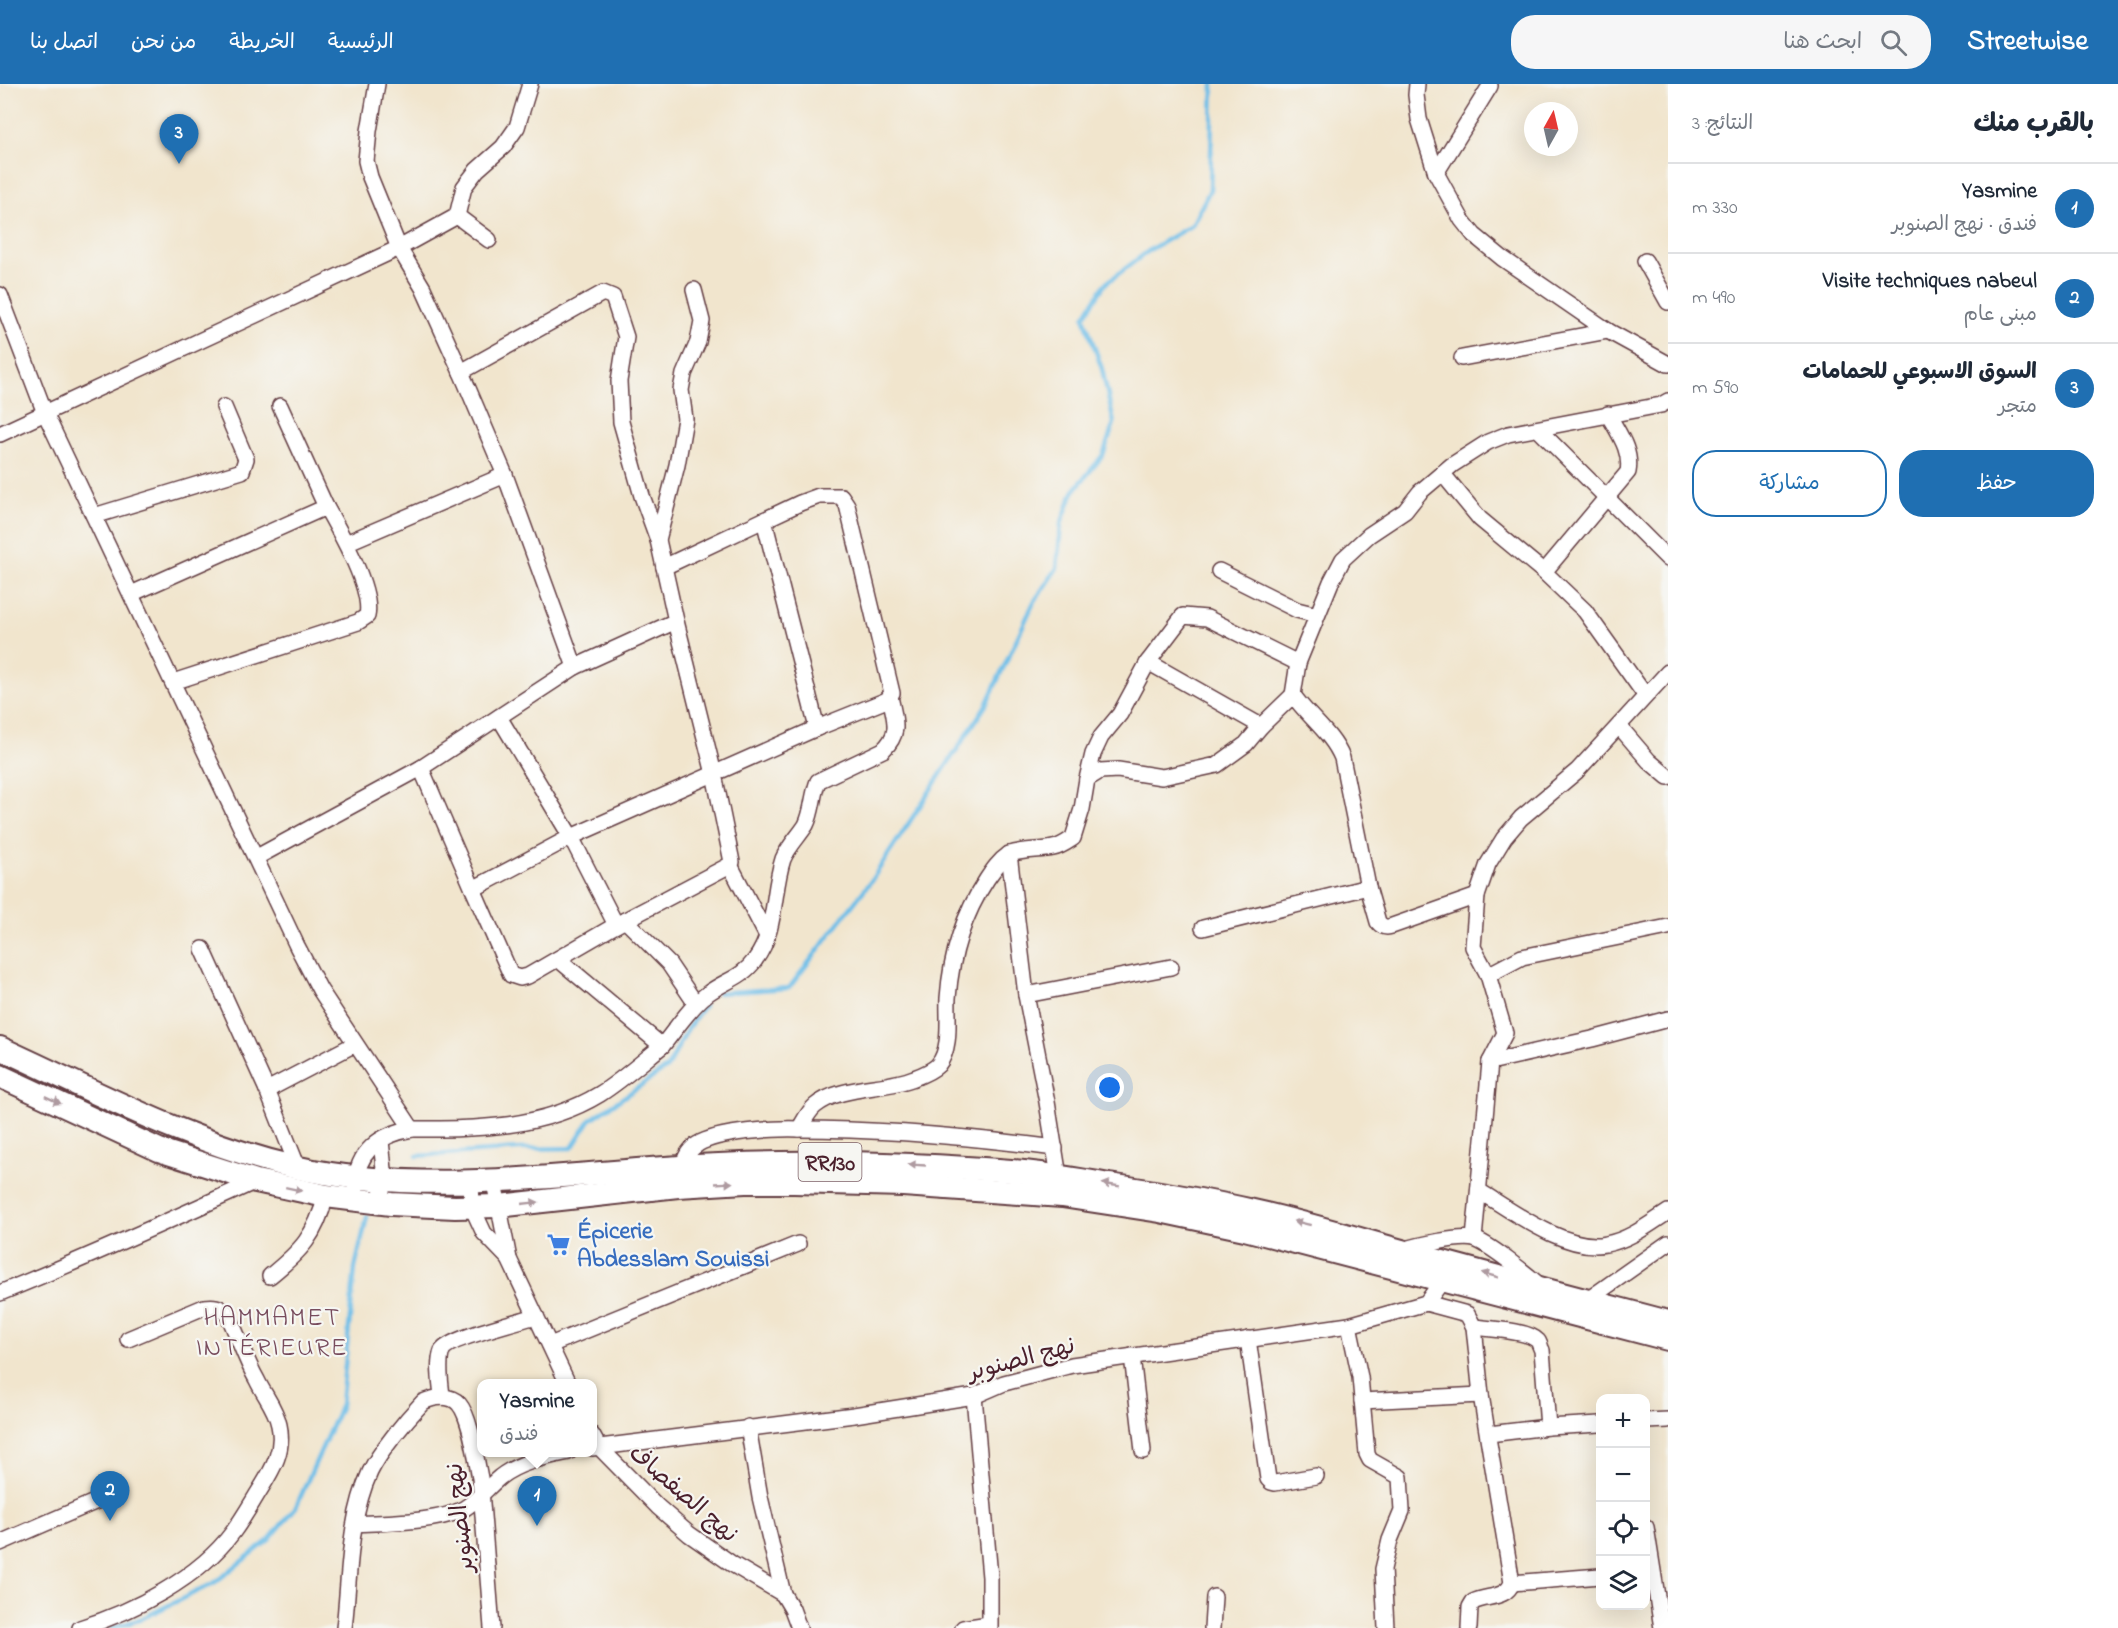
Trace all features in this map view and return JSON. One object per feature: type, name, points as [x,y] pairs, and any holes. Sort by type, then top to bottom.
[{"type":"highway","name":"RR130","points":[[0,1048],[166,1126],[229,1150],[298,1168],[385,1179],[494,1182],[682,1167],[787,1162],[853,1162],[993,1170],[1059,1177],[1255,1211],[1668,1322]]},
{"type":"highway","name":"RR130","points":[[0,1076],[159,1150],[256,1181],[326,1196],[379,1203],[472,1207],[678,1186],[745,1182],[903,1185],[1062,1196],[1160,1211],[1245,1228],[1668,1339]]},
{"type":"street","points":[[378,84],[366,161],[370,177],[399,248],[423,288],[505,475],[575,667]]},
{"type":"street","points":[[0,434],[399,248],[458,216],[464,187],[477,170],[503,147],[517,127],[530,84]]},
{"type":"street","points":[[1417,84],[1419,119],[1436,173],[1462,220],[1474,236],[1608,331],[1668,364]]},
{"type":"street","points":[[1436,173],[1490,86]]},
{"type":"street","points":[[458,216],[489,240]]},
{"type":"street","points":[[1645,261],[1668,302]]},
{"type":"street","points":[[658,540],[685,420],[681,390],[684,374],[698,342],[702,321],[694,290]]},
{"type":"street","points":[[461,372],[603,293],[613,297],[627,337],[619,381],[621,422],[642,496],[658,540],[714,774],[732,862],[730,866],[767,936]]},
{"type":"street","points":[[0,295],[45,412],[320,990],[412,1129]]},
{"type":"street","points":[[1462,358],[1608,331]]},
{"type":"street","points":[[1087,779],[1100,771],[1118,770],[1162,777],[1217,765],[1246,744],[1293,695],[1298,663],[1343,559],[1369,535],[1405,511],[1420,492],[1468,453],[1488,441],[1508,434],[1661,405],[1668,401]]},
{"type":"street","points":[[173,682],[358,622],[367,616],[369,605],[346,543],[326,507],[280,406]]},
{"type":"street","points":[[94,516],[242,471],[246,459],[224,407]]},
{"type":"street","points":[[1544,572],[1628,472],[1630,461],[1627,451],[1608,414]]},
{"type":"street","points":[[1538,429],[1668,559]]},
{"type":"street","points":[[1442,473],[1480,519],[1544,572],[1585,611],[1645,695]]},
{"type":"street","points":[[346,543],[505,475]]},
{"type":"street","points":[[354,1200],[358,1164],[363,1154],[390,1134],[412,1129],[501,1126],[553,1116],[600,1094],[662,1046],[696,1004],[717,987],[740,976],[755,960],[767,936],[784,858],[806,825],[812,810],[813,793],[818,782],[883,750],[892,742],[897,731],[890,696],[892,687],[847,505],[841,496],[819,496],[664,567]]},
{"type":"street","points":[[131,594],[326,507]]},
{"type":"street","points":[[764,520],[817,728]]},
{"type":"street","points":[[1220,571],[1297,610],[1317,615]]},
{"type":"street","points":[[800,1129],[807,1115],[825,1100],[855,1091],[906,1081],[929,1072],[938,1065],[946,1042],[951,972],[964,922],[977,895],[997,865],[1009,854],[1055,848],[1073,838],[1082,809],[1093,754],[1101,737],[1120,714],[1148,662],[1183,616],[1207,618],[1298,663]]},
{"type":"street","points":[[257,857],[421,768],[575,667],[676,621]]},
{"type":"street","points":[[1148,662],[1261,726]]},
{"type":"street","points":[[1474,1239],[1491,1062],[1505,1033],[1488,975],[1473,947],[1473,922],[1477,896],[1488,864],[1504,838],[1521,818],[1577,771],[1668,672]]},
{"type":"street","points":[[1293,695],[1306,713],[1332,740],[1342,758],[1368,887],[1378,922],[1387,927],[1477,896]]},
{"type":"street","points":[[473,889],[571,837],[817,728],[865,710],[887,700],[890,696]]},
{"type":"street","points":[[499,717],[621,922],[669,964],[696,1004]]},
{"type":"street","points":[[1619,726],[1649,761],[1668,777]]},
{"type":"street","points":[[421,768],[511,975],[520,978],[528,976],[621,922],[730,866]]},
{"type":"street","points":[[1009,854],[1026,995],[1059,1177]]},
{"type":"street","points":[[1203,928],[1368,887]]},
{"type":"street","points":[[1488,975],[1522,957],[1668,927]]},
{"type":"street","points":[[202,949],[267,1090],[298,1168]]},
{"type":"street","points":[[558,959],[662,1046]]},
{"type":"street","points":[[1026,995],[1171,967]]},
{"type":"street","points":[[1491,1062],[1668,1019]]},
{"type":"street","points":[[267,1090],[355,1044]]},
{"type":"street","points":[[682,1167],[687,1152],[699,1143],[760,1129],[860,1129],[953,1135],[1055,1148]]},
{"type":"street","points":[[379,1203],[385,1179],[381,1141]]},
{"type":"street","points":[[0,1293],[90,1256],[256,1181]]},
{"type":"street","points":[[471,1182],[472,1207],[484,1233],[509,1259]]},
{"type":"street","points":[[494,1182],[509,1259],[566,1379]]},
{"type":"street","points":[[1479,1191],[1565,1240],[1584,1244],[1605,1245],[1630,1237],[1668,1212]]},
{"type":"street","points":[[270,1276],[290,1260],[313,1233],[326,1196]]},
{"type":"street","points":[[1400,1250],[1436,1242],[1474,1239],[1518,1267],[1546,1291]]},
{"type":"street","points":[[1586,1301],[1668,1243]]},
{"type":"street","points":[[550,1345],[798,1244]]},
{"type":"street","points":[[1443,1280],[1426,1303],[1471,1320],[1521,1334],[1538,1342],[1542,1350],[1548,1427]]},
{"type":"street","points":[[1469,1628],[1470,1607],[1473,1602],[1504,1594],[1510,1589],[1512,1583],[1471,1320],[1482,1291]]},
{"type":"street","name":"نهج الصنوبر","points":[[597,1443],[854,1415],[974,1396],[1004,1383],[1071,1365],[1349,1325],[1426,1303]]},
{"type":"street","points":[[80,1628],[130,1610],[170,1588],[216,1552],[233,1533],[273,1469],[280,1448],[279,1425],[274,1410],[256,1379],[227,1313],[221,1308],[204,1307],[128,1339]]},
{"type":"street","points":[[344,1628],[355,1524],[370,1470],[423,1401],[442,1397],[440,1367],[444,1347],[459,1339],[536,1316]]},
{"type":"street","points":[[1349,1325],[1360,1377],[1367,1454],[1370,1460],[1398,1475],[1403,1499],[1402,1511],[1388,1547],[1383,1569],[1386,1628]]},
{"type":"street","points":[[1248,1339],[1268,1479],[1275,1483],[1316,1476]]},
{"type":"street","points":[[1132,1356],[1143,1452]]},
{"type":"street","points":[[1362,1401],[1481,1395]]},
{"type":"street","points":[[963,1628],[989,1626],[990,1577],[974,1396]]},
{"type":"street","name":"نهج الصنوبر","points":[[442,1397],[452,1399],[464,1413],[476,1456],[492,1628]]},
{"type":"street","points":[[1650,1421],[1668,1420]]},
{"type":"street","points":[[1489,1434],[1596,1424]]},
{"type":"street","points":[[748,1427],[760,1497],[783,1594],[799,1628]]},
{"type":"street","name":"نهج الصفصاف","points":[[597,1446],[658,1507],[689,1534],[732,1564],[783,1594]]},
{"type":"street","points":[[355,1524],[450,1515],[466,1508],[501,1476],[515,1468],[547,1457]]},
{"type":"street","points":[[0,1543],[113,1494]]},
{"type":"street","points":[[1650,1545],[1656,1572],[1662,1628]]},
{"type":"street","points":[[1512,1583],[1596,1576]]},
{"type":"street","points":[[1212,1628],[1214,1597]]},
{"type":"waterway","points":[[718,993],[789,988],[871,881],[986,705],[1034,602],[1057,568],[1061,524],[1073,492],[1103,455],[1114,423],[1102,369],[1084,317],[1105,284],[1151,249],[1192,225],[1210,190],[1213,84]]},
{"type":"waterway","points":[[417,1156],[572,1148],[590,1120],[668,1067],[688,1028],[704,1006]]},
{"type":"waterway","points":[[111,1628],[139,1620],[214,1583],[269,1540],[296,1507],[341,1405],[355,1268],[367,1217]]},
{"type":"place","name":"السوق الاسبوعي للحمامات","points":[[179,164]]},
{"type":"place","name":"Épicerie Abdesslam Souissi","points":[[559,1244]]},
{"type":"place","name":"Visite techniques nabeul","points":[[110,1521]]},
{"type":"place","name":"Yasmine","points":[[537,1526]]},
{"type":"district","name":"HAMMAMET INTÉRIEURE","points":[[272,1331]]}]
